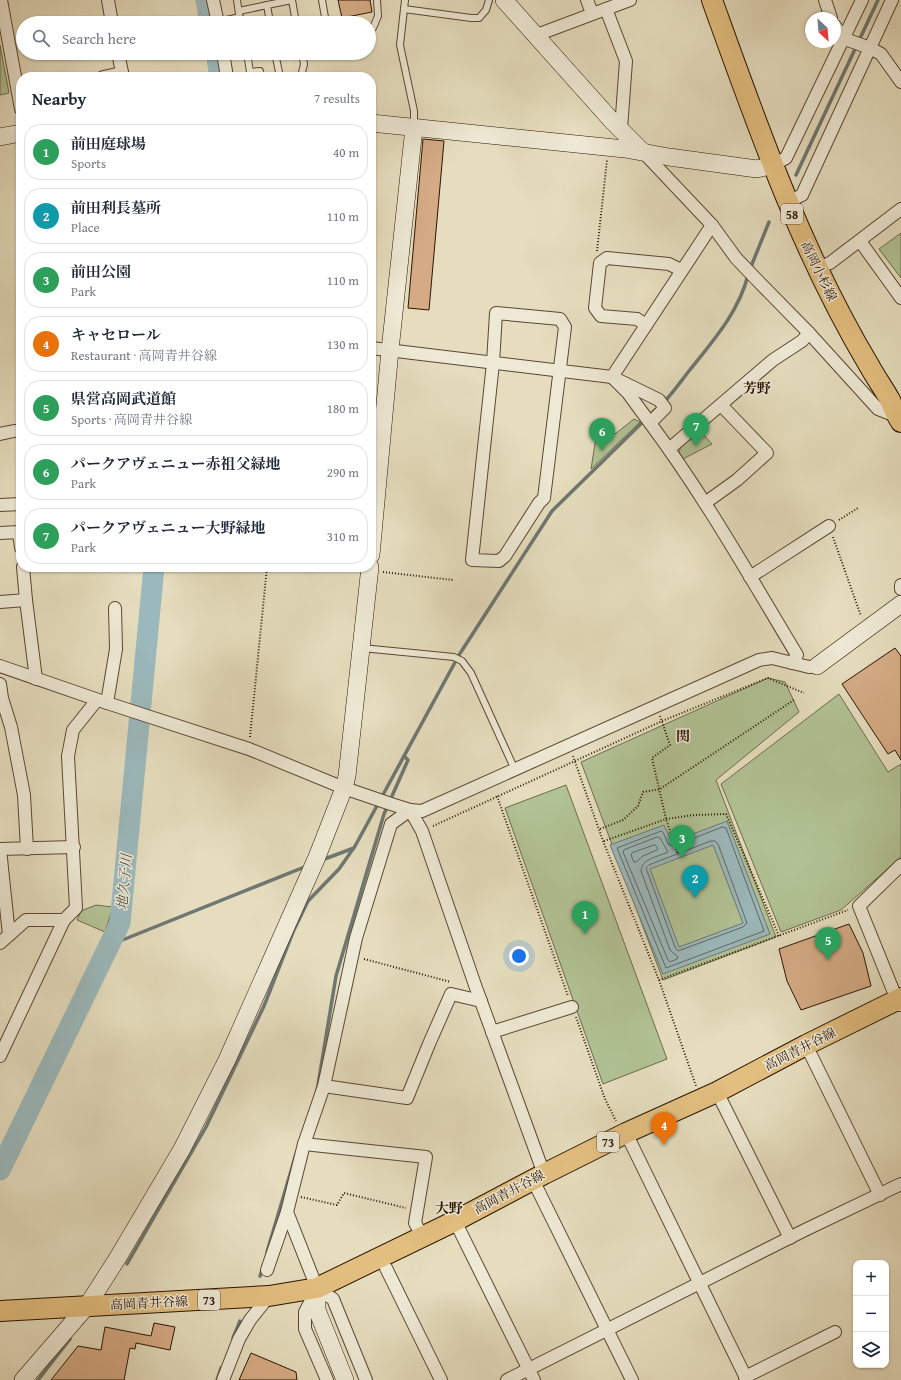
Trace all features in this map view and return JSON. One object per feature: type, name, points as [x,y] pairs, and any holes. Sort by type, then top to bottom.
[{"type":"main road","name":"高岡小杉線","points":[[712,0],[773,165],[817,268],[850,333],[900,418]]},
{"type":"main road","name":"高岡青井谷線","points":[[0,1311],[269,1296],[317,1288],[423,1237],[539,1177],[621,1128],[709,1096],[806,1045],[900,1003]]},
{"type":"street","points":[[1,0],[16,78]]},
{"type":"street","points":[[108,0],[111,16]]},
{"type":"street","points":[[213,0],[217,16]]},
{"type":"street","points":[[504,0],[621,129],[712,225],[736,258],[809,333],[878,409],[900,418]]},
{"type":"street","points":[[588,0],[592,14]]},
{"type":"street","points":[[538,37],[542,33],[630,0]]},
{"type":"street","points":[[825,0],[830,12]]},
{"type":"street","points":[[788,202],[802,195],[858,44],[862,0]]},
{"type":"street","points":[[376,124],[642,151],[669,157],[757,169],[773,165],[786,158],[858,44],[892,0]]},
{"type":"street","points":[[606,9],[626,62],[621,129]]},
{"type":"street","points":[[841,31],[858,44],[882,54],[901,82]]},
{"type":"street","points":[[119,60],[121,72]]},
{"type":"street","points":[[224,60],[227,72]]},
{"type":"street","points":[[376,500],[390,350],[414,128]]},
{"type":"street","points":[[0,137],[16,134]]},
{"type":"street","points":[[817,268],[830,262],[860,241],[901,209]]},
{"type":"street","points":[[612,377],[712,225]]},
{"type":"street","points":[[860,241],[901,298]]},
{"type":"street","points":[[646,325],[637,319],[601,316],[595,308],[600,263],[607,258],[669,264],[682,270]]},
{"type":"street","points":[[496,313],[560,319],[565,327],[560,370],[544,498],[539,503],[505,556],[499,561],[472,560],[493,363],[496,313]]},
{"type":"street","points":[[669,449],[773,360],[802,341],[809,333]]},
{"type":"street","points":[[376,349],[612,377],[662,403],[665,408],[647,419]]},
{"type":"street","points":[[612,377],[628,393],[669,449],[705,503],[796,655],[792,663]]},
{"type":"street","points":[[705,503],[737,480],[767,453],[721,405]]},
{"type":"street","points":[[0,434],[14,431]]},
{"type":"street","points":[[0,505],[16,504]]},
{"type":"street","points":[[750,577],[829,526]]},
{"type":"street","points":[[0,534],[16,532]]},
{"type":"street","points":[[23,572],[36,679]]},
{"type":"street","points":[[23,1380],[87,1306],[121,1252],[186,1142],[227,1060],[317,857],[344,788],[369,572]]},
{"type":"street","points":[[0,602],[26,600]]},
{"type":"street","points":[[0,666],[102,702],[249,749],[344,788],[410,810],[422,811],[759,660],[772,658],[809,667],[817,666],[901,604]]},
{"type":"street","points":[[0,1056],[64,920],[76,908],[74,847],[68,756],[73,730],[102,702],[116,649],[115,608]]},
{"type":"street","points":[[0,684],[2,698],[11,726],[24,795],[27,849]]},
{"type":"street","points":[[410,810],[422,831],[492,1032],[539,1177],[607,1330],[632,1380]]},
{"type":"street","points":[[267,1270],[287,1212],[304,1144],[324,1086],[351,955],[392,824],[410,810]]},
{"type":"street","points":[[9,934],[0,849],[74,847]]},
{"type":"street","points":[[900,1003],[859,906],[901,865]]},
{"type":"street","points":[[0,943],[26,920],[64,920]]},
{"type":"street","points":[[324,1086],[407,1098],[451,994],[481,1001]]},
{"type":"street","points":[[492,1032],[572,1007]]},
{"type":"street","points":[[806,1045],[880,1194]]},
{"type":"street","points":[[709,1096],[790,1238]]},
{"type":"street","points":[[621,1128],[700,1283],[746,1378],[835,1332]]},
{"type":"street","points":[[304,1144],[426,1157],[415,1223],[423,1237]]},
{"type":"street","points":[[507,1380],[532,1375],[607,1330],[901,1184]]},
{"type":"street","points":[[287,1212],[317,1288],[317,1310],[345,1380]]},
{"type":"street","points":[[455,1221],[532,1375]]},
{"type":"street","points":[[386,1268],[441,1380]]},
{"type":"street","points":[[317,1288],[305,1312],[305,1329],[326,1380]]},
{"type":"street","points":[[317,1288],[333,1299],[366,1380]]},
{"type":"street","points":[[223,1380],[239,1339],[250,1320],[269,1296]]},
{"type":"lane","points":[[237,0],[240,16]]},
{"type":"lane","points":[[242,16],[267,5],[293,0],[295,16]]},
{"type":"lane","points":[[322,0],[325,16]]},
{"type":"lane","points":[[376,0],[378,16],[376,21]]},
{"type":"lane","points":[[405,0],[400,45],[414,111],[414,128]]},
{"type":"lane","points":[[404,8],[479,18],[486,10],[489,0]]},
{"type":"lane","points":[[267,5],[269,16]]},
{"type":"lane","points":[[248,60],[250,72],[260,72]]},
{"type":"lane","points":[[276,60],[279,72]]},
{"type":"lane","points":[[302,72],[303,60]]},
{"type":"lane","points":[[361,648],[454,657],[462,661],[471,673],[515,770]]},
{"type":"path","points":[[603,261],[597,252],[608,147]]},
{"type":"path","points":[[858,508],[829,526],[863,622],[867,628]]},
{"type":"path","points":[[376,565],[453,580]]},
{"type":"path","points":[[249,749],[267,572]]},
{"type":"path","points":[[422,831],[662,721],[768,678],[804,693]]},
{"type":"path","points":[[599,830],[623,820],[638,806],[643,792],[660,789],[794,700]]},
{"type":"path","points":[[656,706],[670,745],[652,758],[666,819],[678,855]]},
{"type":"path","points":[[570,746],[599,830],[659,980],[709,1096]]},
{"type":"path","points":[[497,796],[605,1099],[621,1128]]},
{"type":"path","points":[[604,841],[666,819],[694,815],[726,814],[779,936]]},
{"type":"path","points":[[659,980],[859,906]]},
{"type":"path","points":[[351,955],[471,987],[475,985]]},
{"type":"path","points":[[291,1195],[337,1205],[344,1193],[417,1210]]},
{"type":"green space","points":[[0,45],[9,93],[0,95]]},
{"type":"green space","points":[[901,233],[901,278],[879,249]]},
{"type":"green space","points":[[634,419],[640,422],[591,469],[597,431],[603,425],[615,434]]},
{"type":"green space","points":[[700,431],[712,444],[683,459],[679,452],[681,447]]},
{"type":"green space","points":[[768,678],[785,682],[799,712],[716,780],[776,937],[663,980],[581,762]]},
{"type":"green space","points":[[839,694],[888,772],[901,764],[901,857],[841,910],[781,932],[721,784]]},
{"type":"green space","points":[[566,785],[667,1059],[603,1084],[505,808]]},
{"type":"green space","points":[[96,905],[113,907],[105,932],[77,920],[81,911]]},
{"type":"water","points":[[727,821],[770,934],[663,974],[610,845],[664,825],[672,842]],"holes":[[[713,845],[743,923],[679,947],[650,869]]]},
{"type":"building","points":[[338,0],[370,0],[372,12],[352,16],[342,16]]},
{"type":"building","points":[[423,139],[444,141],[429,310],[408,308]]},
{"type":"building","points":[[895,648],[901,656],[901,760],[895,750],[888,754],[842,684]]},
{"type":"building","points":[[849,924],[863,953],[871,986],[801,1010],[787,981],[779,949]]},
{"type":"building","points":[[154,1323],[175,1327],[170,1350],[136,1343],[135,1349],[130,1348],[124,1380],[51,1380],[78,1346],[101,1350],[105,1327],[151,1336]]},
{"type":"building","points":[[251,1353],[296,1372],[297,1380],[239,1380]]},
{"type":"waterway","name":"地久子川","points":[[206,0],[209,16]]},
{"type":"waterway","points":[[796,175],[878,0]]},
{"type":"waterway","name":"地久子川","points":[[217,60],[219,72]]},
{"type":"waterway","points":[[750,269],[769,222]]},
{"type":"waterway","points":[[664,402],[724,326],[738,302],[748,275]]},
{"type":"waterway","points":[[322,860],[354,848],[459,655],[552,511],[655,410]]},
{"type":"waterway","name":"地久子川","points":[[0,1170],[120,923],[154,572]]},
{"type":"waterway","points":[[317,1091],[336,976],[384,814],[408,760],[404,756]]},
{"type":"waterway","points":[[127,1264],[206,1127],[264,1006],[293,932],[308,901],[339,869],[353,849]]},
{"type":"waterway","points":[[110,945],[307,866]]},
{"type":"waterway","points":[[267,1252],[296,1154]]},
{"type":"waterway","points":[[260,1276],[263,1267]]},
{"type":"waterway","points":[[233,1338],[240,1321]]},
{"type":"waterway","points":[[38,1380],[70,1339]]},
{"type":"waterway","points":[[217,1380],[221,1368]]},
{"type":"place","name":"パークアヴェニュー大野緑地","points":[[696,446]]},
{"type":"place","name":"パークアヴェニュー赤祖父緑地","points":[[602,451]]},
{"type":"place","name":"前田公園","points":[[682,858]]},
{"type":"place","name":"前田利長墓所","points":[[695,898]]},
{"type":"place","name":"前田庭球場","points":[[585,934]]},
{"type":"place","name":"県営高岡武道館","points":[[828,960]]},
{"type":"place","name":"キャセロール","points":[[664,1145]]},
{"type":"district","name":"芳野","points":[[757,388]]},
{"type":"district","name":"関","points":[[683,736]]},
{"type":"district","name":"大野","points":[[449,1208]]}]
